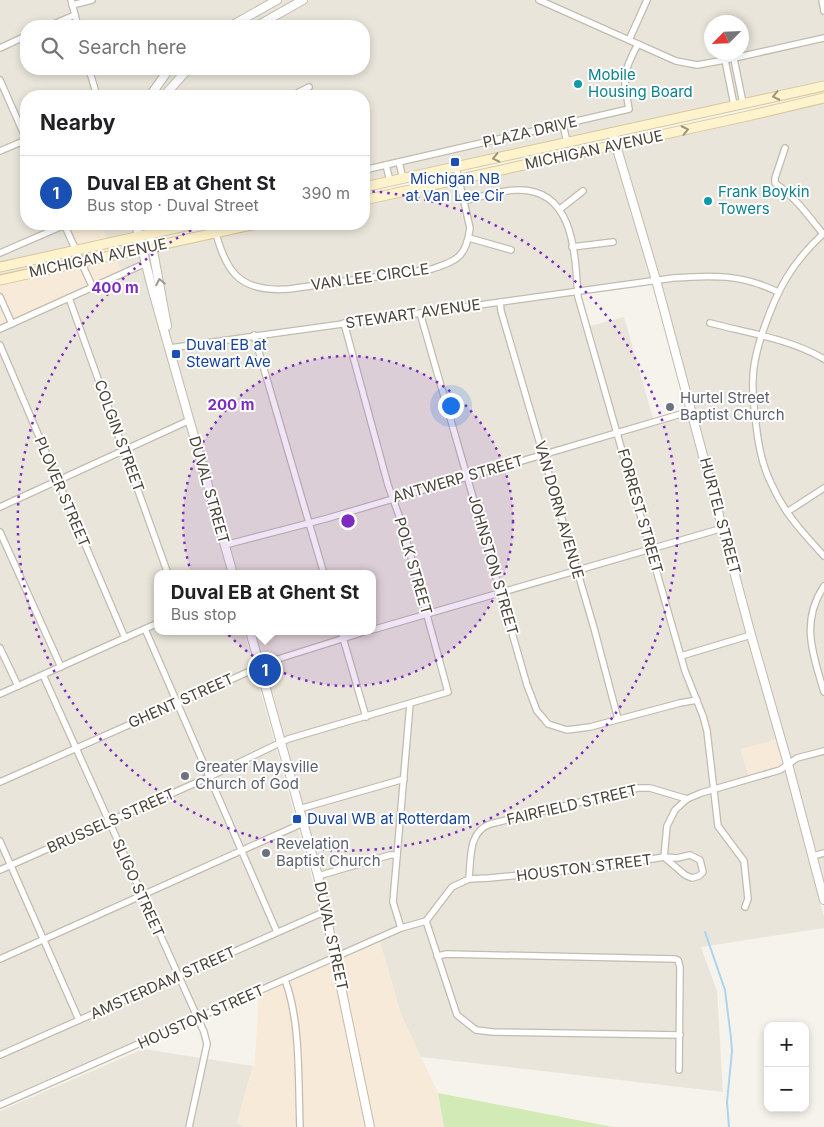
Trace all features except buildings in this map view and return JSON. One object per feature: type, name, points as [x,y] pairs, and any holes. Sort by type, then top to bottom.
[{"type":"main road","name":"MICHIGAN AVENUE","points":[[370,186],[824,86]]},
{"type":"main road","name":"MICHIGAN AVENUE","points":[[370,199],[824,98]]},
{"type":"main road","name":"MICHIGAN AVENUE","points":[[0,267],[168,230]]},
{"type":"main road","name":"MICHIGAN AVENUE","points":[[0,280],[142,249],[207,230]]},
{"type":"main road","points":[[45,258],[46,270]]},
{"type":"street","points":[[76,20],[71,3],[92,0]]},
{"type":"street","points":[[241,20],[277,0]]},
{"type":"street","points":[[268,20],[303,0]]},
{"type":"street","points":[[540,0],[676,61],[697,64],[725,60],[738,104]]},
{"type":"street","points":[[630,40],[647,0]]},
{"type":"street","points":[[822,0],[824,11]]},
{"type":"street","points":[[63,20],[75,15]]},
{"type":"street","points":[[749,56],[824,38]]},
{"type":"street","points":[[0,48],[20,39]]},
{"type":"street","name":"PLAZA DRIVE","points":[[370,169],[629,109],[624,76],[627,65],[638,44]]},
{"type":"street","points":[[734,60],[738,104]]},
{"type":"street","points":[[91,75],[95,90]]},
{"type":"street","points":[[154,90],[165,75]]},
{"type":"street","points":[[169,90],[182,75]]},
{"type":"street","points":[[0,80],[20,125]]},
{"type":"street","points":[[303,90],[309,87]]},
{"type":"street","points":[[563,125],[567,142]]},
{"type":"street","name":"HURTEL STREET","points":[[612,132],[656,280],[824,900]]},
{"type":"street","points":[[0,151],[20,142]]},
{"type":"street","points":[[785,148],[775,183],[792,196],[823,233],[804,251],[773,301],[755,361],[753,406],[757,434],[770,482],[793,522],[824,556]]},
{"type":"street","points":[[399,162],[403,178]]},
{"type":"street","points":[[386,165],[390,181]]},
{"type":"street","points":[[456,167],[470,228],[468,238],[511,250]]},
{"type":"street","points":[[464,201],[507,191],[528,190],[549,198],[560,208],[583,191]]},
{"type":"street","name":"FORREST STREET","points":[[560,208],[566,218],[578,291],[617,432],[681,656],[707,731],[718,826],[744,861],[748,900],[745,908]]},
{"type":"street","points":[[0,253],[52,230]]},
{"type":"street","points":[[67,230],[92,288]]},
{"type":"street","name":"DUVAL STREET","points":[[138,230],[232,570]]},
{"type":"street","name":"DUVAL STREET","points":[[149,230],[164,305],[170,348]]},
{"type":"street","name":"VAN LEE CIRCLE","points":[[215,230],[228,265],[242,281],[251,286],[278,290],[432,269],[452,262],[459,257],[464,251],[468,238]]},
{"type":"street","points":[[572,247],[613,242]]},
{"type":"street","points":[[0,329],[146,263]]},
{"type":"street","name":"STEWART AVENUE","points":[[170,348],[656,280],[698,276],[742,278],[778,292]]},
{"type":"street","points":[[0,297],[12,324]]},
{"type":"street","name":"COLGIN STREET","points":[[69,298],[167,570]]},
{"type":"street","name":"VAN DORN AVENUE","points":[[500,302],[500,311],[577,571],[618,719]]},
{"type":"street","name":"JOHNSTON STREET","points":[[420,313],[516,645],[537,711],[548,724],[567,730],[590,727],[697,700]]},
{"type":"street","name":"POLK STREET","points":[[344,323],[448,692]]},
{"type":"street","points":[[710,323],[807,350],[824,358]]},
{"type":"street","points":[[254,335],[323,570]]},
{"type":"street","name":"PLOVER STREET","points":[[0,345],[125,638]]},
{"type":"street","name":"ANTWERP STREET","points":[[225,545],[309,523],[691,411]]},
{"type":"street","points":[[0,507],[190,420]]},
{"type":"street","points":[[787,512],[824,488]]},
{"type":"street","points":[[376,629],[723,528]]},
{"type":"street","points":[[0,532],[61,666]]},
{"type":"street","points":[[824,586],[816,598],[813,607],[810,631],[824,692]]},
{"type":"street","points":[[0,694],[154,625]]},
{"type":"street","points":[[145,629],[277,932]]},
{"type":"street","name":"DUVAL STREET","points":[[251,635],[318,876],[370,1127]]},
{"type":"street","points":[[342,635],[366,717]]},
{"type":"street","name":"GHENT STREET","points":[[0,782],[248,672],[259,665],[353,635]]},
{"type":"street","points":[[681,656],[752,635]]},
{"type":"street","points":[[0,648],[18,686]]},
{"type":"street","name":"SLIGO STREET","points":[[44,675],[208,1044],[189,1127]]},
{"type":"street","name":"BRUSSELS STREET","points":[[0,870],[209,777],[288,739],[448,692]]},
{"type":"street","points":[[401,928],[393,902],[410,704]]},
{"type":"street","points":[[687,799],[780,770],[797,758],[824,751]]},
{"type":"street","points":[[299,809],[404,778]]},
{"type":"street","name":"FAIRFIELD STREET","points":[[469,879],[473,843],[477,833],[484,826],[638,788],[650,788],[687,799]]},
{"type":"street","name":"HOUSTON STREET","points":[[0,1106],[335,956],[401,928],[426,920],[452,887],[469,879],[603,867],[664,857],[667,826],[675,810],[687,799]]},
{"type":"street","points":[[0,959],[303,823]]},
{"type":"street","points":[[0,841],[79,1020]]},
{"type":"street","points":[[812,856],[824,853]]},
{"type":"street","points":[[318,876],[390,855],[397,855]]},
{"type":"street","points":[[690,855],[696,857],[700,860],[703,872],[699,876],[692,878],[685,875],[664,857],[677,858],[690,855]]},
{"type":"street","name":"AMSTERDAM STREET","points":[[0,1055],[326,911]]},
{"type":"street","points":[[426,920],[457,1015],[476,1030],[493,1032],[680,1035]]},
{"type":"street","points":[[437,956],[447,954],[672,958],[678,960],[680,967],[679,1070]]},
{"type":"street","points":[[285,980],[295,1029],[300,1127]]},
{"type":"shaded area","points":[[0,0],[824,0],[824,84],[370,184],[370,90],[99,90],[96,75],[370,75],[370,20],[20,20],[20,75],[94,75],[97,90],[20,90],[20,230],[69,230],[81,262],[0,280]]},
{"type":"shaded area","points":[[824,100],[824,891],[618,147]]},
{"type":"shaded area","points":[[613,148],[653,279],[580,289],[589,326],[624,317],[655,425],[690,416],[778,739],[741,750],[749,777],[784,765],[824,917],[824,928],[701,947],[717,991],[723,1092],[421,1057],[401,1015],[380,942],[339,960],[253,635],[376,635],[376,570],[235,570],[144,265],[228,570],[154,570],[154,635],[245,635],[333,955],[0,1103],[0,329],[123,274],[103,230],[135,230],[141,251],[237,230],[370,230],[370,201]]},
{"type":"shaded area","points":[[67,230],[103,230],[123,274],[0,329],[0,280],[81,262]]},
{"type":"shaded area","points":[[778,739],[784,765],[749,777],[741,749]]},
{"type":"shaded area","points":[[380,942],[401,1015],[438,1093],[444,1127],[245,1127],[237,1123],[255,1060],[259,993]]},
{"type":"shaded area","points":[[143,1049],[253,1066],[237,1123],[245,1127],[0,1127],[0,1111]]},
{"type":"green space","points":[[438,1093],[613,1127],[444,1127]]},
{"type":"waterway","points":[[705,932],[725,990],[731,1038],[732,1051],[727,1102],[729,1127]]},
{"type":"place","name":"Mobile Housing Board","points":[[578,84]]},
{"type":"place","name":"Michigan NB at Van Lee Cir","points":[[455,162]]},
{"type":"place","name":"Frank Boykin Towers","points":[[708,201]]},
{"type":"place","name":"Duval EB at Stewart Ave","points":[[176,354]]},
{"type":"place","name":"Hurtel Street Baptist Church","points":[[670,407]]},
{"type":"place","name":"Duval EB at Ghent St","points":[[265,670]]},
{"type":"place","name":"Greater Maysville Church of God","points":[[185,776]]},
{"type":"place","name":"Duval WB at Rotterdam","points":[[297,819]]},
{"type":"place","name":"Revelation Baptist Church","points":[[266,853]]}]
